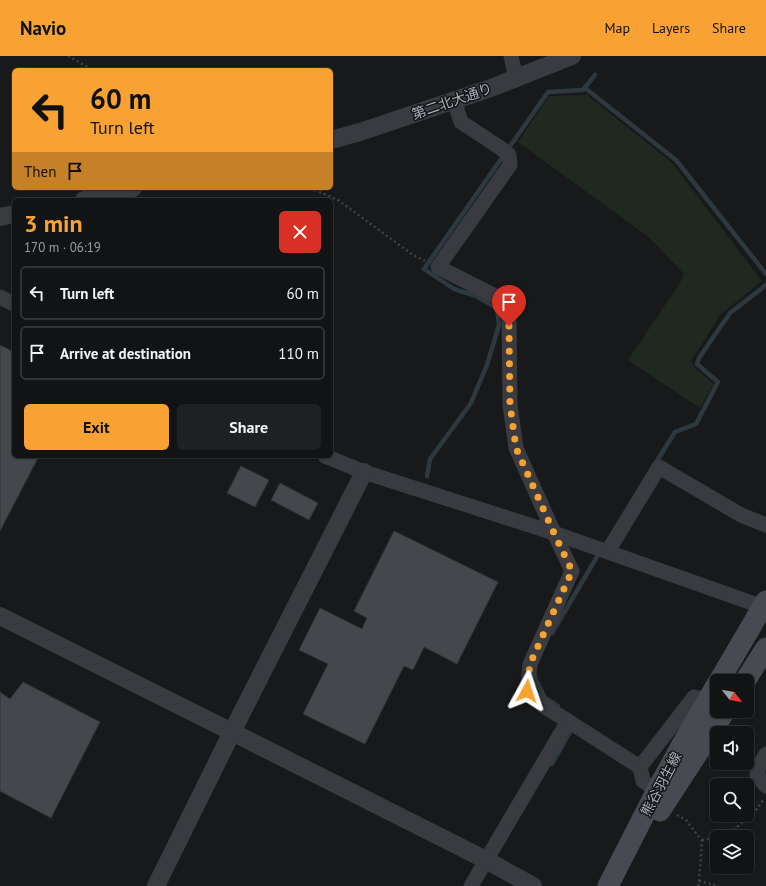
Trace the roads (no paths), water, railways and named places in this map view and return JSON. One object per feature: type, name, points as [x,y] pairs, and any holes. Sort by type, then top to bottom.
[{"type":"main road","points":[[723,674],[765,605]]},
{"type":"main road","points":[[749,674],[766,648]]},
{"type":"main road","name":"熊谷羽生線","points":[[660,798],[680,748],[710,696]]},
{"type":"main road","name":"熊谷羽生線","points":[[609,886],[660,798],[720,718]]},
{"type":"street","points":[[511,56],[516,78]]},
{"type":"street","name":"第二北大通り","points":[[333,139],[360,132],[491,88],[572,56]]},
{"type":"street","points":[[454,100],[461,122],[506,152],[510,165],[438,267],[503,300],[509,310],[510,405],[516,448],[572,571],[530,664],[527,691],[542,705],[568,720],[640,767],[643,781],[660,798]]},
{"type":"street","points":[[92,198],[125,190]]},
{"type":"street","points":[[0,217],[12,214]]},
{"type":"street","points":[[0,297],[12,303]]},
{"type":"street","points":[[330,458],[364,472],[554,533],[765,605]]},
{"type":"street","points":[[608,552],[659,467],[741,515],[766,525]]},
{"type":"street","points":[[156,886],[232,732],[364,472]]},
{"type":"street","points":[[0,616],[486,860],[533,886]]},
{"type":"street","points":[[640,767],[694,697],[710,693]]},
{"type":"street","points":[[471,886],[568,720]]},
{"type":"street","points":[[766,754],[759,766],[757,775],[766,786]]},
{"type":"waterway","points":[[427,476],[430,459],[471,403],[487,365],[499,325],[497,308],[476,296],[454,289],[424,269],[548,92],[583,90],[595,75]]},
{"type":"waterway","points":[[585,88],[676,160],[766,274]]},
{"type":"waterway","points":[[655,464],[675,432],[696,424],[718,382],[697,364],[699,358],[730,313],[766,285]]},
{"type":"waterway","points":[[552,633],[598,555]]},
{"type":"waterway","points":[[535,675],[534,676],[545,698],[558,706]]},
{"type":"waterway","points":[[552,764],[570,732]]}]
